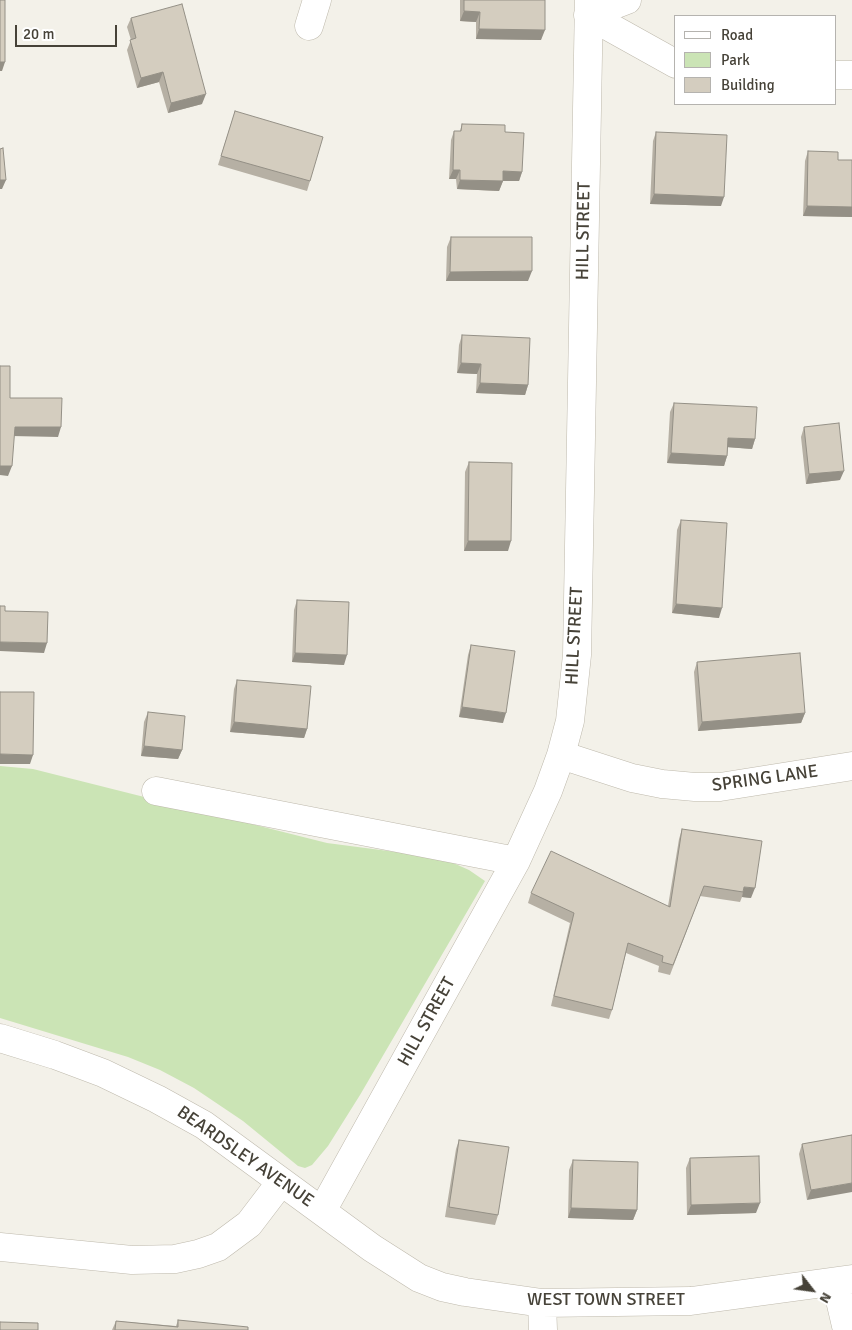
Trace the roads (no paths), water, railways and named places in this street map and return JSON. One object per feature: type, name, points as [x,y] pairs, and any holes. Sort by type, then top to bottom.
[{"type":"street","points":[[309,26],[317,0]]},
{"type":"street","points":[[588,8],[627,0]]},
{"type":"street","points":[[588,8],[674,63]]},
{"type":"street","name":"HILL STREET","points":[[322,1211],[516,861],[548,791],[561,755],[570,721],[577,655],[588,8]]},
{"type":"street","points":[[837,75],[852,75]]},
{"type":"street","name":"SPRING LANE","points":[[561,755],[632,778],[662,784],[695,787],[720,787],[852,766]]},
{"type":"street","points":[[156,790],[516,861]]},
{"type":"street","name":"BEARDSLEY AVENUE","points":[[0,1038],[55,1055],[103,1073],[157,1099],[204,1125],[322,1211]]},
{"type":"street","points":[[0,1247],[132,1260],[175,1259],[198,1254],[218,1247],[249,1224],[281,1182]]},
{"type":"street","name":"WEST TOWN STREET","points":[[322,1211],[372,1248],[419,1278],[442,1287],[465,1292],[542,1303],[691,1301],[844,1281]]},
{"type":"street","points":[[844,1281],[847,1330]]},
{"type":"street","points":[[542,1303],[542,1330]]}]
